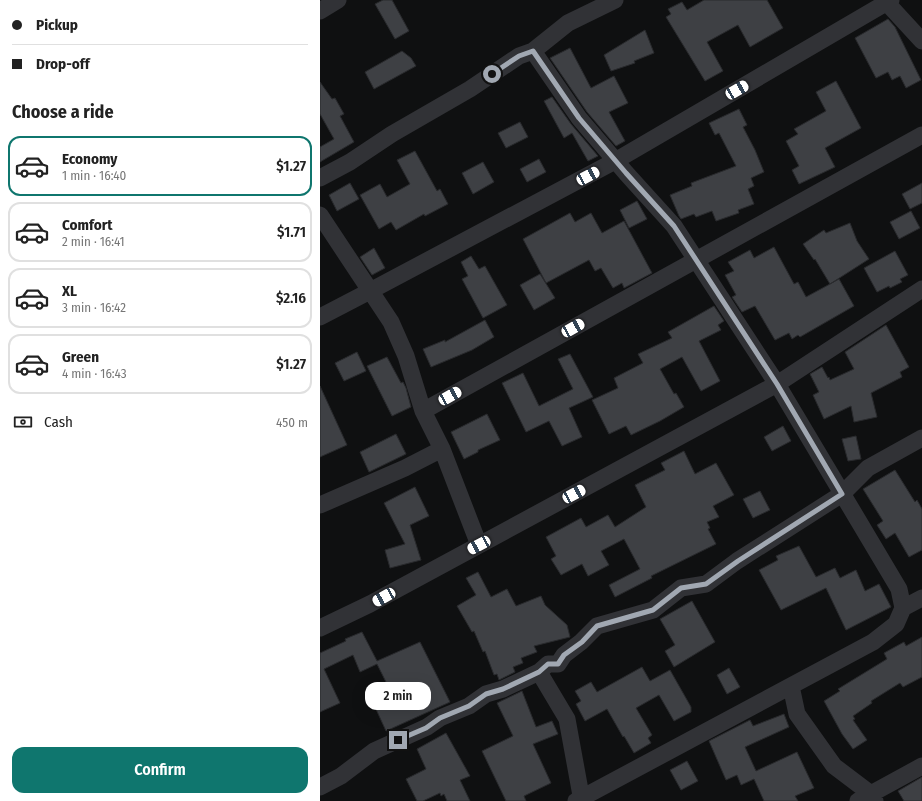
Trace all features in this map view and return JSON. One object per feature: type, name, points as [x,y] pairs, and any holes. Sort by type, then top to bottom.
[{"type":"street","points":[[320,11],[338,0]]},
{"type":"street","points":[[320,178],[350,162],[392,134],[470,89],[519,56],[533,51],[568,23],[615,0]]},
{"type":"street","points":[[320,317],[615,161],[889,2],[922,41]]},
{"type":"street","points":[[533,51],[579,118],[615,161],[674,226],[777,384],[899,589],[904,608]]},
{"type":"street","points":[[423,411],[922,135]]},
{"type":"street","points":[[320,215],[390,322],[406,356],[423,411],[442,449],[479,545]]},
{"type":"street","points":[[320,628],[370,604],[777,384],[922,289]]},
{"type":"street","points":[[320,787],[342,776],[374,751],[426,728],[440,718],[469,706],[486,694],[503,689],[539,672],[548,664],[558,664],[564,655],[582,642],[597,626],[653,610],[681,588],[706,584],[738,561],[842,494],[868,468],[922,438]]},
{"type":"street","points":[[320,505],[404,468],[442,449]]},
{"type":"street","points":[[539,672],[567,719],[580,800],[873,642],[896,624],[904,608],[922,598]]},
{"type":"street","points":[[791,686],[797,714],[834,766],[868,799],[922,766]]},
{"type":"building","points":[[383,0],[392,0],[409,31],[395,39],[375,4]]},
{"type":"building","points":[[704,0],[767,0],[783,28],[750,47],[738,25],[707,42],[723,71],[705,81],[666,17],[671,14],[668,9],[682,2],[687,10]]},
{"type":"building","points":[[888,19],[895,27],[921,80],[906,88],[900,76],[892,80],[888,72],[876,78],[855,38]]},
{"type":"building","points":[[645,30],[654,53],[634,61],[635,63],[611,71],[604,55]]},
{"type":"building","points":[[570,48],[591,88],[614,76],[628,103],[609,112],[625,141],[616,146],[587,112],[550,58]]},
{"type":"building","points":[[402,51],[411,58],[416,66],[374,89],[365,72]]},
{"type":"building","points":[[836,81],[861,128],[825,148],[835,167],[799,184],[792,170],[799,166],[786,141],[798,134],[794,129],[826,111],[816,92]]},
{"type":"building","points":[[320,82],[332,99],[335,98],[344,114],[340,116],[354,142],[320,162],[320,147],[334,139],[320,114]]},
{"type":"building","points":[[552,97],[571,124],[598,156],[588,161],[572,133],[564,138],[544,101]]},
{"type":"building","points":[[739,109],[747,125],[743,127],[764,172],[751,178],[754,186],[748,189],[754,204],[738,210],[739,213],[716,221],[712,211],[696,217],[694,214],[681,219],[670,195],[692,186],[691,183],[736,166],[719,133],[715,135],[709,123]]},
{"type":"building","points":[[520,122],[528,137],[506,148],[498,133]]},
{"type":"building","points":[[415,151],[437,191],[440,189],[448,204],[425,216],[424,214],[396,230],[391,222],[379,229],[360,195],[380,184],[387,197],[410,184],[397,160]]},
{"type":"building","points":[[539,159],[546,172],[527,182],[520,169]]},
{"type":"building","points":[[483,162],[494,182],[473,194],[462,173]]},
{"type":"building","points":[[350,183],[359,199],[337,211],[329,195]]},
{"type":"building","points":[[922,183],[922,203],[910,209],[902,194]]},
{"type":"building","points":[[637,201],[647,219],[629,228],[620,210]]},
{"type":"building","points":[[911,211],[920,228],[899,239],[890,222]]},
{"type":"building","points":[[570,213],[575,222],[591,213],[602,233],[624,221],[652,273],[624,288],[622,283],[613,288],[601,268],[595,271],[589,260],[546,283],[523,239]]},
{"type":"building","points":[[850,223],[857,241],[869,259],[830,284],[815,259],[814,260],[803,244],[824,230],[826,233]]},
{"type":"building","points":[[774,247],[794,284],[798,282],[806,297],[839,279],[854,306],[800,337],[798,335],[792,339],[789,333],[775,340],[755,306],[742,312],[732,297],[736,295],[725,275],[734,271],[728,262],[750,250],[754,258]]},
{"type":"building","points":[[374,248],[385,268],[372,275],[360,257]]},
{"type":"building","points":[[895,251],[908,275],[900,279],[902,282],[877,292],[864,268]]},
{"type":"building","points":[[471,256],[479,269],[485,266],[507,305],[483,318],[462,279],[468,276],[461,262]]},
{"type":"building","points":[[540,274],[555,298],[534,310],[520,285]]},
{"type":"building","points":[[714,306],[724,321],[718,325],[721,330],[699,341],[720,381],[701,391],[682,357],[660,369],[674,394],[676,393],[684,407],[631,435],[626,426],[609,434],[592,400],[618,388],[614,378],[643,363],[638,354],[672,338],[668,332]]},
{"type":"building","points":[[485,320],[494,337],[472,350],[431,367],[423,349],[445,340],[445,342]]},
{"type":"building","points":[[886,325],[909,367],[900,372],[902,377],[871,393],[877,417],[854,422],[851,406],[824,419],[813,395],[819,392],[810,374],[822,367],[830,380],[854,369],[845,352]]},
{"type":"building","points":[[357,352],[366,371],[344,381],[335,363]]},
{"type":"building","points":[[570,354],[593,397],[569,408],[582,437],[562,446],[549,421],[526,432],[502,383],[523,373],[539,406],[573,389],[558,359]]},
{"type":"building","points":[[387,357],[401,383],[403,382],[406,388],[411,407],[392,416],[367,366]]},
{"type":"building","points":[[320,386],[347,445],[320,457]]},
{"type":"building","points":[[487,414],[500,440],[478,450],[478,452],[464,459],[451,432]]},
{"type":"building","points":[[783,426],[791,441],[772,451],[764,437]]},
{"type":"building","points":[[396,434],[406,454],[369,472],[360,452]]},
{"type":"building","points":[[856,436],[861,459],[848,461],[842,439]]},
{"type":"building","points":[[684,451],[695,474],[716,463],[734,495],[713,506],[719,517],[707,522],[710,528],[708,529],[716,544],[651,576],[652,578],[615,597],[609,585],[640,569],[624,539],[601,551],[609,565],[588,576],[582,564],[561,575],[551,559],[556,556],[546,537],[581,518],[586,527],[608,515],[615,527],[646,507],[635,485],[665,470],[661,463]]},
{"type":"building","points":[[895,470],[915,502],[917,500],[922,509],[922,550],[909,557],[895,533],[886,539],[877,525],[883,521],[863,489]]},
{"type":"building","points":[[415,487],[429,516],[410,525],[421,560],[390,568],[385,550],[405,544],[384,503]]},
{"type":"building","points":[[760,491],[770,510],[753,518],[743,499]]},
{"type":"building","points":[[799,546],[816,577],[835,568],[840,578],[856,570],[865,591],[879,584],[891,607],[846,630],[826,588],[781,610],[759,570],[778,560],[776,556]]},
{"type":"building","points":[[478,572],[491,597],[507,589],[516,606],[541,596],[545,605],[567,625],[570,637],[534,646],[537,652],[521,658],[523,663],[513,667],[515,672],[499,680],[497,674],[494,675],[485,651],[483,652],[474,631],[472,632],[457,606],[476,595],[466,578]]},
{"type":"building","points":[[692,601],[715,642],[674,667],[665,651],[675,645],[660,619]]},
{"type":"building","points":[[362,632],[377,661],[420,642],[450,702],[386,731],[375,707],[394,698],[377,664],[360,672],[353,655],[324,669],[340,703],[320,712],[320,653],[346,641],[345,639]]},
{"type":"building","points":[[922,637],[922,677],[903,687],[900,683],[871,701],[872,703],[853,716],[855,719],[853,720],[867,740],[853,749],[842,734],[824,701],[840,691],[838,689],[887,659],[884,653],[904,642],[906,646]]},
{"type":"building","points":[[642,667],[650,681],[670,670],[691,707],[691,712],[674,721],[659,695],[636,708],[652,735],[648,738],[651,743],[634,753],[607,709],[585,721],[576,704],[581,701],[575,691],[591,682],[597,692]]},
{"type":"building","points":[[729,668],[740,687],[727,694],[717,675]]},
{"type":"building","points":[[522,691],[536,727],[552,721],[558,734],[533,744],[551,783],[524,796],[526,801],[506,801],[482,751],[513,736],[497,703]]},
{"type":"building","points":[[784,714],[789,727],[745,747],[756,771],[797,752],[814,788],[795,796],[798,801],[764,801],[754,779],[741,785],[737,775],[726,780],[709,741],[750,720],[753,726]]},
{"type":"building","points":[[446,733],[470,776],[460,780],[470,801],[447,801],[444,794],[441,796],[440,793],[423,801],[417,801],[406,779],[426,769],[417,749]]},
{"type":"building","points":[[687,761],[698,781],[681,790],[670,770]]},
{"type":"building","points":[[922,777],[922,801],[904,801],[898,791]]},
{"type":"route","points":[[398,740],[426,728],[440,718],[469,706],[486,694],[503,689],[539,672],[548,664],[558,664],[564,655],[582,642],[597,626],[653,610],[681,588],[706,584],[738,561],[842,494],[777,384],[674,226],[579,118],[533,51],[519,56],[492,74]]}]
